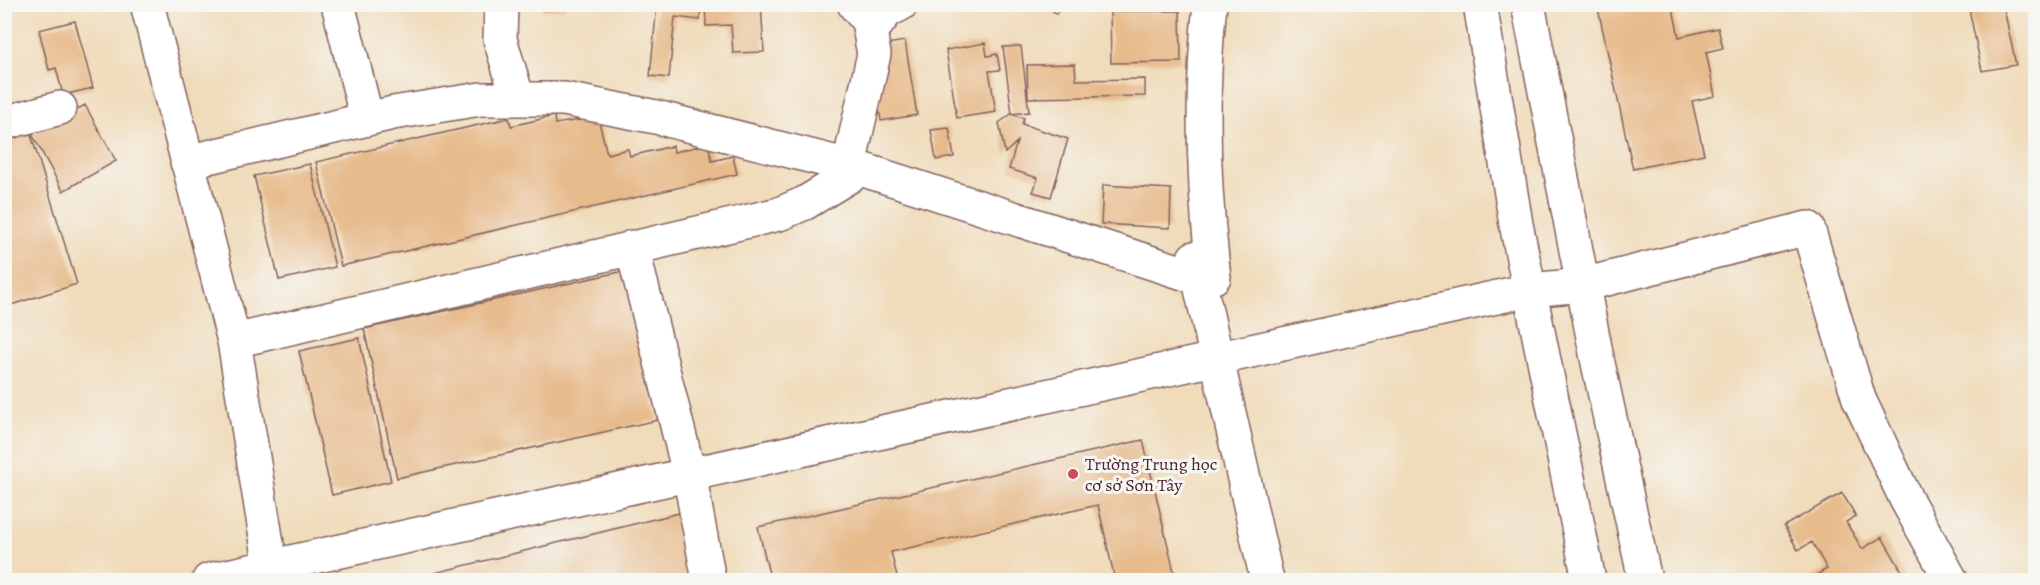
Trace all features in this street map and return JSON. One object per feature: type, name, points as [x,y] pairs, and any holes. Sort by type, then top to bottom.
[{"type":"street","points":[[147,4],[234,341],[271,573]]},
{"type":"street","points":[[338,4],[367,119]]},
{"type":"street","points":[[501,4],[500,39],[518,99]]},
{"type":"street","points":[[234,341],[779,213],[805,202],[855,167],[874,54],[868,21],[854,4]]},
{"type":"street","points":[[870,33],[887,11],[901,4]]},
{"type":"street","points":[[1188,4],[1192,250],[1267,580]]},
{"type":"street","points":[[188,162],[367,119],[481,99],[564,99],[633,112],[855,167],[1198,278],[1214,276],[1206,207],[1203,120],[1210,4]]},
{"type":"street","points":[[1480,4],[1529,290],[1589,580]]},
{"type":"street","points":[[1528,4],[1583,285],[1646,580]]},
{"type":"street","points":[[4,123],[60,108]]},
{"type":"street","points":[[209,580],[271,573],[689,473],[1529,290],[1583,285],[1808,228],[1859,399],[1906,499],[1951,580]]},
{"type":"street","points":[[632,247],[689,473],[709,580]]},
{"type":"building","points":[[705,4],[761,4],[764,52],[733,53],[731,25],[706,26]]},
{"type":"building","points":[[1046,4],[1065,4],[1056,14]]},
{"type":"building","points":[[1597,4],[1672,4],[1679,37],[1718,28],[1723,48],[1706,52],[1715,96],[1692,101],[1704,154],[1633,169]]},
{"type":"building","points":[[1968,4],[2003,4],[2016,65],[1982,71]]},
{"type":"building","points":[[542,5],[565,5],[565,9],[542,10]]},
{"type":"building","points":[[657,5],[701,5],[700,20],[675,17],[669,78],[650,76]]},
{"type":"building","points":[[1110,11],[1180,11],[1181,62],[1111,63]]},
{"type":"building","points":[[75,21],[93,88],[63,95],[56,68],[49,70],[39,30]]},
{"type":"building","points":[[905,41],[917,115],[881,121],[874,75],[880,45]]},
{"type":"building","points":[[985,43],[987,56],[997,54],[1000,70],[989,71],[996,112],[957,118],[946,50]]},
{"type":"building","points":[[1021,46],[1029,112],[1012,114],[1003,47]]},
{"type":"building","points":[[1075,64],[1076,80],[1145,79],[1145,96],[1028,98],[1027,65]]},
{"type":"building","points":[[4,86],[13,113],[4,115]]},
{"type":"building","points":[[85,105],[116,161],[63,191],[32,134]]},
{"type":"building","points":[[1011,114],[1024,118],[1022,124],[1068,139],[1051,197],[1033,192],[1038,178],[1009,169],[1017,142],[1005,153],[999,123]]},
{"type":"building","points":[[554,116],[555,124],[598,117],[607,154],[628,149],[630,156],[673,146],[674,152],[708,144],[712,161],[733,156],[737,174],[341,266],[316,162],[509,118],[511,126]]},
{"type":"building","points":[[28,125],[77,284],[11,305],[4,285],[4,132]]},
{"type":"building","points":[[949,128],[954,157],[936,160],[931,130]]},
{"type":"building","points":[[310,164],[335,267],[279,280],[254,176]]},
{"type":"building","points":[[1103,185],[1171,189],[1170,228],[1101,224]]},
{"type":"building","points":[[624,271],[658,420],[397,478],[364,329]]},
{"type":"building","points":[[359,338],[391,481],[332,495],[299,351]]},
{"type":"building","points":[[1143,440],[1176,580],[1115,580],[1098,505],[891,552],[898,580],[785,580],[784,575],[770,578],[758,527]]},
{"type":"building","points":[[1842,493],[1856,516],[1846,522],[1862,549],[1882,537],[1907,580],[1807,580],[1827,569],[1812,542],[1798,550],[1784,526]]},
{"type":"building","points":[[679,513],[696,580],[419,580],[418,577]]},
{"type":"place","name":"Trường Trung học cơ sở Sơn Tây","points":[[1073,474]]}]
